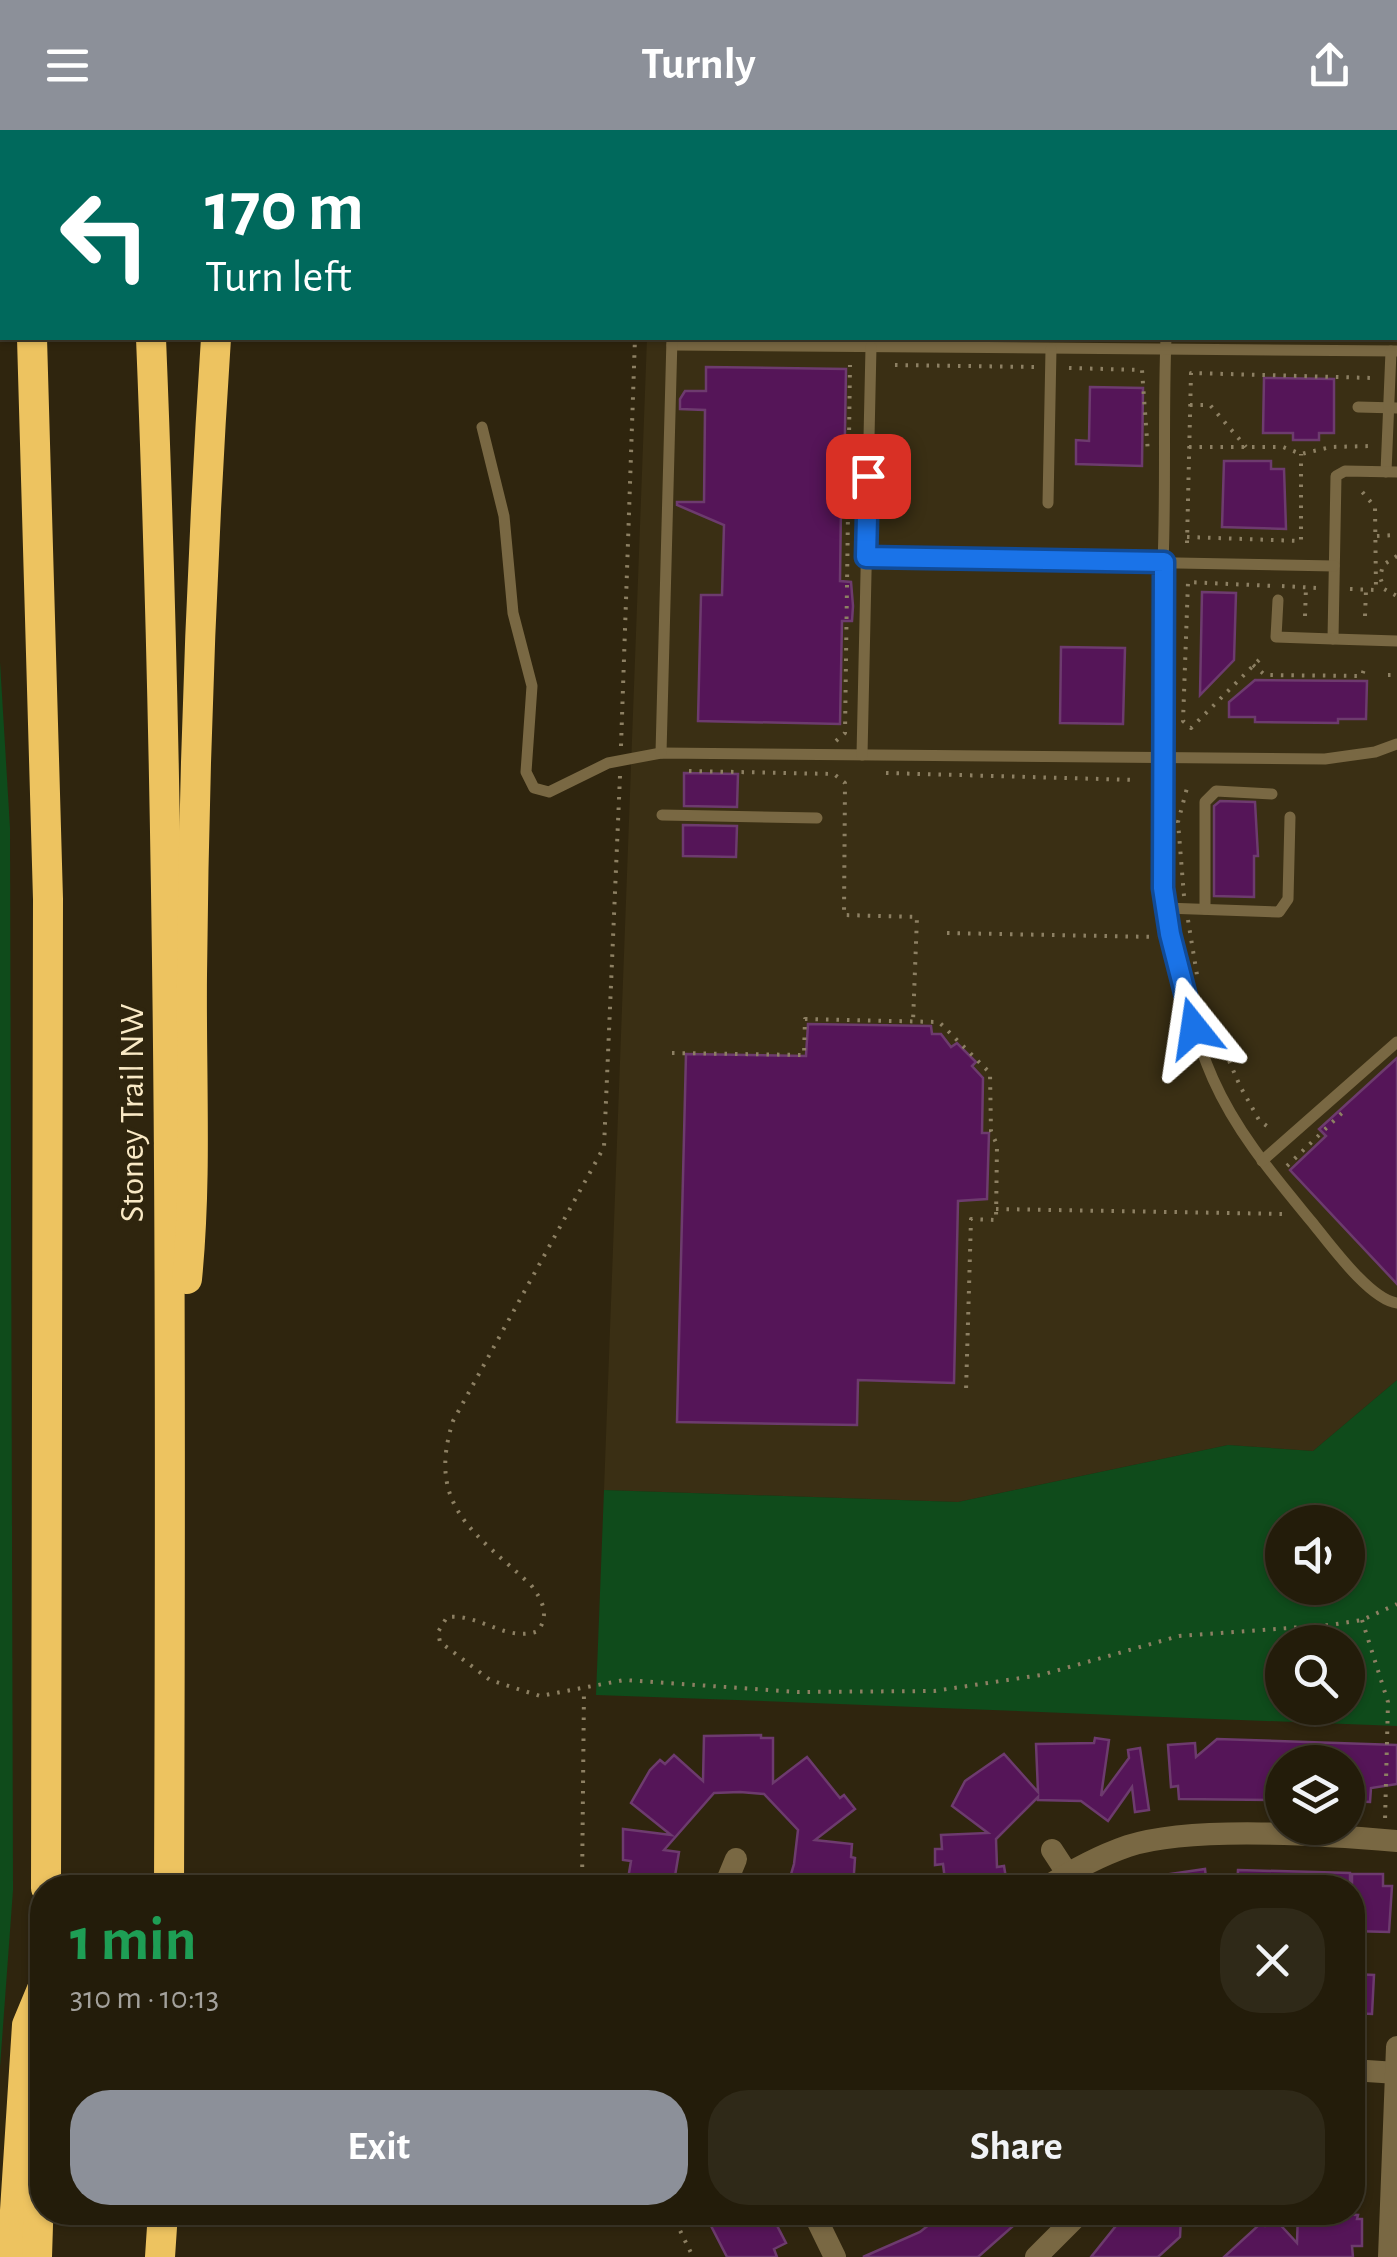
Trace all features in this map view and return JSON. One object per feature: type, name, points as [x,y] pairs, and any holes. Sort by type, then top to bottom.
[{"type":"highway","points":[[13,340],[26,620],[33,914],[49,955]]},
{"type":"highway","points":[[32,340],[49,955],[46,1875]]},
{"type":"highway","name":"Stoney Trail NW","points":[[151,340],[169,996],[169,1875]]},
{"type":"highway","points":[[171,1446],[193,1224],[192,975],[199,633],[216,340]]},
{"type":"highway","points":[[12,2257],[30,2018]]},
{"type":"highway","points":[[37,2257],[38,2225]]},
{"type":"highway","points":[[160,2257],[162,2225]]},
{"type":"highway","points":[[178,2225],[178,2257]]},
{"type":"street","points":[[1064,1875],[1130,1846],[1176,1838],[1217,1834],[1391,1840]]},
{"type":"street","points":[[1052,1850],[1067,1873]]},
{"type":"street","points":[[730,1875],[736,1860]]},
{"type":"street","points":[[1389,2257],[1397,2047]]},
{"type":"street","points":[[1365,2071],[1396,2073]]},
{"type":"street","points":[[819,2225],[835,2257]]},
{"type":"street","points":[[1036,2257],[1068,2225]]},
{"type":"lane","points":[[661,753],[672,342],[872,347],[952,343],[1051,349],[1316,344],[1394,351],[1391,472],[1345,471],[1336,476],[1332,639]]},
{"type":"lane","points":[[1166,344],[1161,755],[1166,908],[1194,1028],[1214,1080],[1241,1132],[1262,1161],[1340,1256],[1379,1296],[1397,1303]]},
{"type":"lane","points":[[862,756],[872,347]]},
{"type":"lane","points":[[1048,503],[1051,349]]},
{"type":"lane","points":[[1358,408],[1393,408]]},
{"type":"lane","points":[[482,427],[504,516],[514,613],[532,686],[526,772],[534,788],[549,792],[608,763],[661,753],[1325,759],[1375,752],[1397,744]]},
{"type":"lane","points":[[866,557],[1334,566]]},
{"type":"lane","points":[[1278,600],[1276,637],[1397,641]]},
{"type":"lane","points":[[1204,909],[1205,802],[1216,791],[1272,794]]},
{"type":"lane","points":[[662,815],[817,818]]},
{"type":"lane","points":[[1166,908],[1279,912],[1288,899],[1290,816]]},
{"type":"lane","points":[[1262,1161],[1397,1042]]},
{"type":"path","points":[[636,340],[604,1146],[453,1421],[442,1467],[455,1508],[531,1585],[542,1600],[545,1614],[538,1631],[520,1635],[463,1616],[448,1617],[438,1632],[440,1642],[490,1680],[540,1696],[584,1689],[605,1680],[798,1692],[964,1689],[1041,1675],[1178,1636],[1362,1620],[1397,1604]]},
{"type":"path","points":[[828,743],[844,733],[850,365]]},
{"type":"path","points":[[895,365],[1034,367]]},
{"type":"path","points":[[1069,368],[1142,370],[1148,469]]},
{"type":"path","points":[[1301,454],[1301,541],[1187,540],[1191,373],[1373,376]]},
{"type":"path","points":[[1190,405],[1210,406],[1246,446]]},
{"type":"path","points":[[1189,447],[1284,447],[1301,454],[1331,447],[1374,446]]},
{"type":"path","points":[[1331,447],[1332,455]]},
{"type":"path","points":[[1352,479],[1375,507],[1376,590]]},
{"type":"path","points":[[1375,536],[1397,535]]},
{"type":"path","points":[[1390,593],[1381,583],[1381,570],[1397,556]]},
{"type":"path","points":[[1259,660],[1191,728],[1183,722],[1188,582],[1323,588]]},
{"type":"path","points":[[1306,587],[1306,616]]},
{"type":"path","points":[[1346,588],[1397,596]]},
{"type":"path","points":[[1365,616],[1366,590]]},
{"type":"path","points":[[1253,665],[1266,675],[1362,676],[1364,669]]},
{"type":"path","points":[[1388,675],[1397,675]]},
{"type":"path","points":[[886,773],[1136,780]]},
{"type":"path","points":[[1187,788],[1178,822],[1186,909],[1198,977]]},
{"type":"path","points":[[844,915],[916,916],[913,1022]]},
{"type":"path","points":[[948,934],[1161,938]]},
{"type":"path","points":[[1200,994],[1240,1086],[1259,1120],[1272,1130]]},
{"type":"path","points":[[672,1053],[804,1054],[805,1019],[939,1022],[990,1073],[991,1130],[997,1144],[996,1220],[970,1219],[966,1391]]},
{"type":"path","points":[[1287,1166],[1344,1110]]},
{"type":"path","points":[[996,1208],[1291,1214]]},
{"type":"path","points":[[1362,1620],[1388,1702],[1391,1840]]},
{"type":"path","points":[[582,1875],[584,1689]]},
{"type":"path","points":[[677,2225],[693,2257]]},
{"type":"shaded area","points":[[647,340],[1397,340],[1397,1380],[1313,1451],[1228,1445],[958,1502],[604,1490]]},
{"type":"green space","points":[[0,662],[10,828],[13,1890],[0,2067]]},
{"type":"green space","points":[[1397,1380],[1397,1726],[1365,1725],[1365,1625],[1265,1625],[1265,1721],[596,1695],[604,1490],[958,1502],[1228,1445],[1313,1451]]},
{"type":"building","points":[[706,367],[846,369],[844,490],[855,490],[854,506],[841,506],[840,581],[851,582],[853,606],[852,621],[842,621],[840,724],[698,721],[701,595],[722,595],[724,525],[677,502],[704,502],[705,410],[680,409],[680,399],[685,391],[706,391]]},
{"type":"building","points":[[1264,378],[1334,379],[1334,433],[1319,433],[1319,440],[1293,440],[1293,433],[1263,433]]},
{"type":"building","points":[[1090,387],[1143,388],[1142,466],[1076,464],[1076,440],[1089,441]]},
{"type":"building","points":[[1224,461],[1271,461],[1271,469],[1284,469],[1286,529],[1222,527]]},
{"type":"building","points":[[1202,592],[1236,593],[1234,660],[1200,695]]},
{"type":"building","points":[[1061,647],[1125,648],[1123,724],[1060,723]]},
{"type":"building","points":[[1255,680],[1367,681],[1366,719],[1338,719],[1338,723],[1255,722],[1255,717],[1229,717],[1229,702]]},
{"type":"building","points":[[684,773],[738,774],[737,807],[684,806]]},
{"type":"building","points":[[1220,801],[1255,802],[1258,856],[1254,856],[1254,897],[1214,896],[1214,806]]},
{"type":"building","points":[[683,825],[737,826],[736,857],[683,856]]},
{"type":"building","points":[[808,1024],[931,1026],[932,1034],[941,1034],[951,1047],[957,1043],[976,1062],[972,1066],[983,1078],[982,1133],[989,1133],[987,1199],[958,1201],[954,1383],[858,1380],[857,1425],[677,1422],[686,1054],[806,1056]]},
{"type":"building","points":[[1397,1058],[1397,1284],[1290,1170],[1326,1136],[1319,1129]]},
{"type":"building","points":[[704,1736],[773,1738],[773,1783],[807,1757],[840,1798],[844,1795],[855,1809],[815,1840],[852,1844],[854,1875],[791,1875],[798,1830],[764,1794],[740,1792],[714,1793],[664,1850],[679,1852],[675,1875],[629,1875],[631,1861],[623,1860],[623,1829],[671,1835],[631,1803],[650,1770],[660,1760],[665,1764],[674,1755],[703,1781]]},
{"type":"building","points":[[1095,1738],[1109,1740],[1101,1796],[1129,1758],[1128,1750],[1140,1748],[1149,1810],[1135,1812],[1132,1787],[1108,1821],[1081,1801],[1038,1797],[996,1839],[997,1867],[1004,1866],[1006,1875],[944,1875],[943,1864],[935,1865],[935,1849],[942,1849],[941,1835],[988,1833],[952,1806],[965,1781],[1004,1754],[1038,1792],[1036,1744],[1094,1743]]},
{"type":"building","points":[[1217,1739],[1397,1745],[1397,1784],[1371,1788],[1370,1802],[1365,1802],[1365,1745],[1265,1745],[1265,1800],[1179,1799],[1178,1786],[1171,1787],[1168,1745],[1195,1743],[1196,1757]]},
{"type":"building","points":[[1205,1869],[1206,1875],[1163,1875]]},
{"type":"building","points":[[1238,1870],[1350,1873],[1350,1875],[1238,1875]]},
{"type":"building","points":[[1383,1874],[1383,1886],[1392,1886],[1389,1932],[1365,1931],[1365,1875],[1352,1875]]},
{"type":"building","points":[[1365,1975],[1374,1975],[1372,2014],[1365,2014]]},
{"type":"building","points":[[711,2225],[777,2225],[786,2243],[774,2249],[777,2257],[727,2257]]},
{"type":"building","points":[[929,2225],[1014,2225],[978,2257],[863,2257]]},
{"type":"building","points":[[1117,2225],[1181,2225],[1180,2237],[1158,2257],[1091,2257]]},
{"type":"building","points":[[1259,2225],[1280,2225],[1297,2243],[1298,2225],[1362,2225],[1362,2246],[1352,2246],[1353,2257],[1224,2257]]},
{"type":"route","points":[[868,476],[866,557],[1164,562],[1160,740],[1163,888],[1170,934],[1194,1028]]}]
